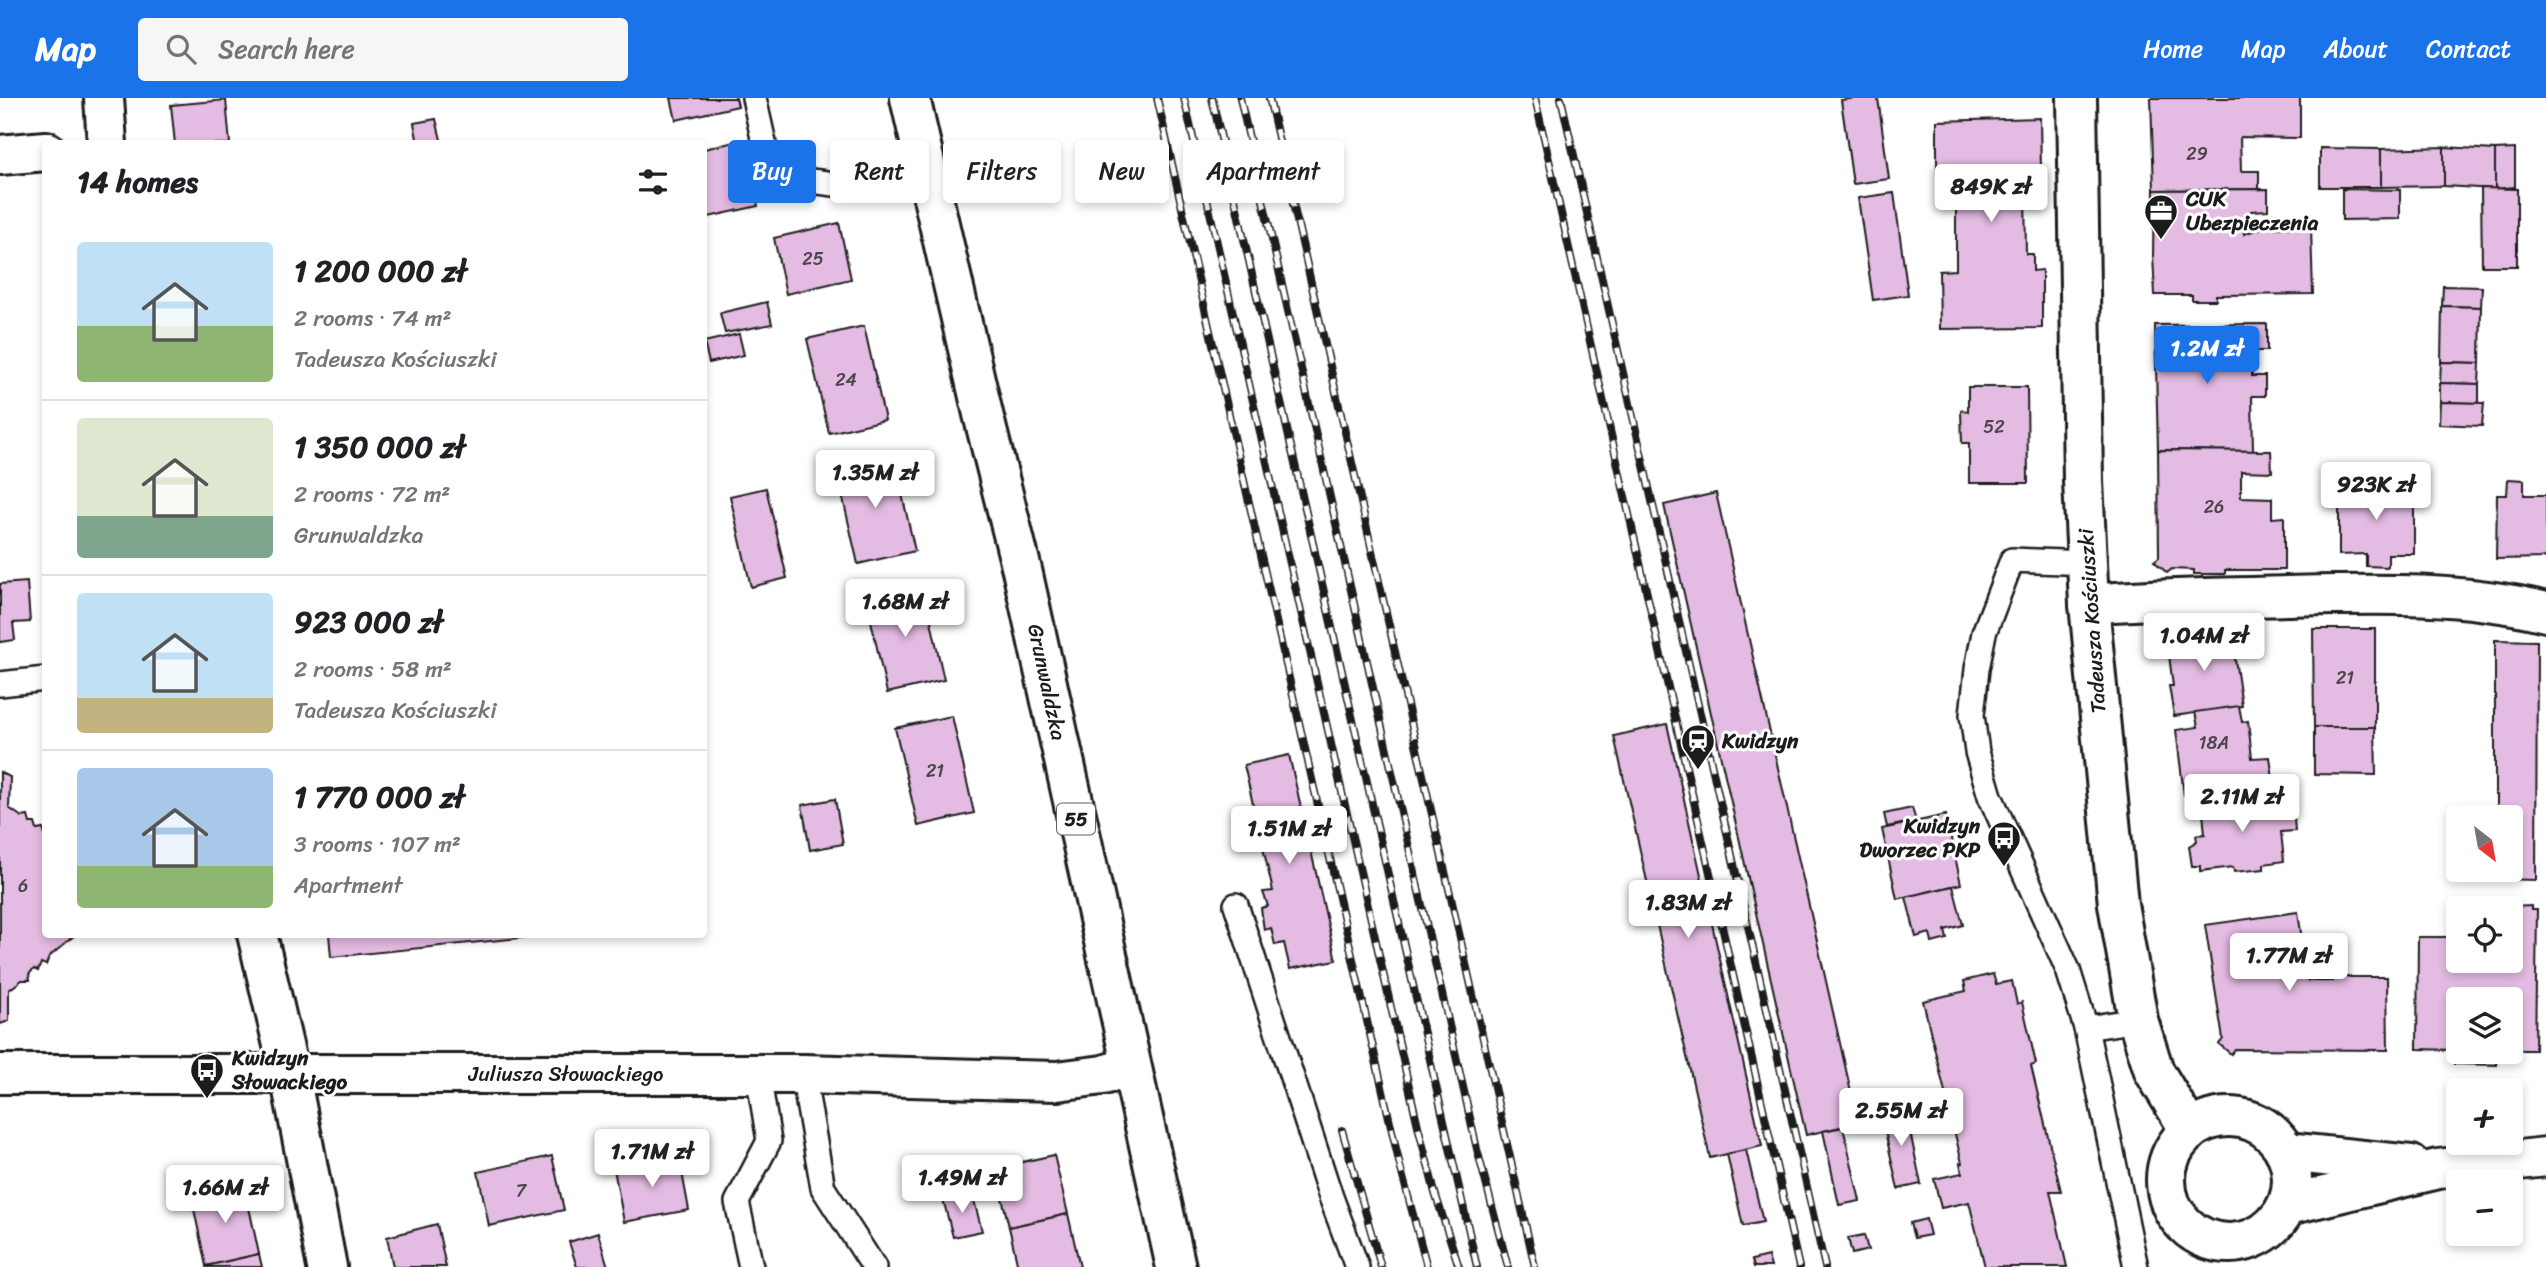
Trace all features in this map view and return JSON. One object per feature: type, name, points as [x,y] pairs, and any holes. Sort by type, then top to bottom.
[{"type":"street","points":[[98,140],[104,98]]},
{"type":"street","name":"Grunwaldzka","points":[[910,98],[920,140]]},
{"type":"street","name":"Tadeusza Kościuszki","points":[[2077,98],[2083,481],[2089,604],[2118,904],[2138,1020],[2154,1071],[2189,1129]]},
{"type":"street","points":[[0,155],[42,151]]},
{"type":"street","name":"Grunwaldzka","points":[[929,178],[1022,570],[1176,1267]]},
{"type":"street","points":[[2089,604],[2144,599],[2353,595],[2428,597],[2516,604],[2546,612]]},
{"type":"street","points":[[258,938],[290,1075],[327,1267]]},
{"type":"street","name":"Juliusza Słowackiego","points":[[0,1074],[803,1074],[1057,1081],[1103,1075],[1130,1067]]},
{"type":"street","points":[[2215,1117],[2243,1118],[2269,1130],[2286,1152],[2293,1179],[2288,1206],[2274,1226],[2250,1254],[2227,1245],[2204,1253],[2180,1223],[2167,1200],[2164,1174],[2172,1149],[2189,1129],[2215,1117]]},
{"type":"street","points":[[2286,1152],[2438,1168]]},
{"type":"street","points":[[2288,1206],[2438,1168],[2546,1157]]},
{"type":"lane","points":[[754,98],[767,156],[795,179],[830,183]]},
{"type":"lane","points":[[2088,562],[2012,561],[1984,633],[1972,716],[1977,752],[1990,796],[2068,970],[2086,1028],[2136,1267]]},
{"type":"lane","points":[[0,684],[42,679]]},
{"type":"lane","points":[[1236,905],[1331,1197],[1357,1267]]},
{"type":"lane","points":[[2086,1028],[2138,1020]]},
{"type":"lane","points":[[751,1267],[737,1202],[769,1141],[758,1074]]},
{"type":"lane","points":[[803,1074],[823,1188],[874,1267]]},
{"type":"building","points":[[671,98],[736,98],[738,106],[676,120]]},
{"type":"building","points":[[1878,98],[1889,179],[1853,184],[1841,100]]},
{"type":"building","points":[[2151,98],[2300,98],[2300,138],[2240,137],[2241,171],[2259,171],[2259,189],[2154,190]]},
{"type":"building","points":[[226,100],[230,140],[175,140],[171,105]]},
{"type":"building","points":[[2040,118],[2041,172],[2032,172],[2033,189],[2025,189],[2026,254],[2033,254],[2033,271],[2042,270],[2042,328],[1940,329],[1939,271],[1956,270],[1956,174],[1937,173],[1937,121]]},
{"type":"building","points":[[436,119],[441,140],[417,140],[414,123]]},
{"type":"building","points":[[728,144],[728,203],[757,203],[758,206],[707,217],[707,148]]},
{"type":"building","points":[[2444,147],[2444,186],[2381,187],[2381,149]]},
{"type":"building","points":[[2444,147],[2495,150],[2495,189],[2444,186]]},
{"type":"building","points":[[2320,148],[2381,149],[2381,187],[2320,187]]},
{"type":"building","points":[[2515,149],[2515,187],[2495,189],[2495,150]]},
{"type":"building","points":[[2481,188],[2517,189],[2517,266],[2482,266]]},
{"type":"building","points":[[2268,189],[2268,210],[2251,211],[2244,222],[2244,234],[2261,228],[2311,227],[2313,294],[2216,295],[2216,300],[2192,300],[2192,295],[2155,295],[2154,190]]},
{"type":"building","points":[[2342,189],[2400,190],[2400,219],[2342,220]]},
{"type":"building","points":[[1894,193],[1908,295],[1873,300],[1858,198]]},
{"type":"building","points":[[839,223],[851,279],[786,294],[774,238]]},
{"type":"building","points":[[2443,286],[2482,287],[2481,307],[2442,306]]},
{"type":"building","points":[[767,302],[772,324],[725,333],[720,313]]},
{"type":"building","points":[[2442,306],[2481,307],[2480,363],[2441,362]]},
{"type":"building","points":[[2267,324],[2267,351],[2252,351],[2252,376],[2265,376],[2265,396],[2252,396],[2253,451],[2158,450],[2155,325]]},
{"type":"building","points":[[864,326],[885,420],[829,433],[807,339]]},
{"type":"building","points":[[739,334],[744,355],[709,363],[707,341]]},
{"type":"building","points":[[2441,362],[2480,363],[2479,384],[2440,383]]},
{"type":"building","points":[[2440,383],[2479,384],[2479,403],[2440,402]]},
{"type":"building","points":[[1968,387],[2027,387],[2028,483],[1969,483],[1969,443],[1962,443],[1961,410],[1968,411]]},
{"type":"building","points":[[2440,402],[2484,403],[2482,426],[2439,424]]},
{"type":"building","points":[[2158,450],[2271,451],[2272,472],[2241,471],[2241,497],[2272,498],[2272,518],[2284,517],[2284,570],[2225,570],[2225,574],[2194,574],[2194,570],[2172,569],[2167,573],[2154,561],[2159,557]]},
{"type":"building","points":[[893,455],[915,551],[858,564],[836,468]]},
{"type":"building","points":[[2508,479],[2524,480],[2524,495],[2546,495],[2546,558],[2496,559],[2497,495],[2507,495]]},
{"type":"building","points":[[2339,486],[2414,486],[2414,554],[2388,554],[2388,567],[2366,566],[2366,554],[2339,555]]},
{"type":"building","points":[[766,488],[787,578],[751,587],[730,496]]},
{"type":"building","points":[[1716,493],[1858,1123],[1806,1135],[1664,505]]},
{"type":"building","points":[[27,582],[30,622],[13,623],[15,640],[0,642],[0,584]]},
{"type":"building","points":[[923,585],[944,680],[887,693],[866,598]]},
{"type":"building","points":[[2239,628],[2240,638],[2232,639],[2242,706],[2174,716],[2169,686],[2173,686],[2167,640]]},
{"type":"building","points":[[2313,629],[2375,629],[2375,727],[2314,727]]},
{"type":"building","points":[[2495,640],[2537,641],[2536,880],[2524,880],[2524,805],[2497,805]]},
{"type":"building","points":[[2239,706],[2242,722],[2248,721],[2252,758],[2270,757],[2275,794],[2249,797],[2248,787],[2184,795],[2176,730],[2198,727],[2195,712]]},
{"type":"building","points":[[952,716],[974,813],[918,826],[895,728]]},
{"type":"building","points":[[1667,724],[1762,1146],[1710,1158],[1614,736]]},
{"type":"building","points":[[2314,727],[2375,727],[2376,775],[2314,774]]},
{"type":"building","points":[[1289,755],[1336,960],[1290,969],[1284,943],[1275,945],[1271,928],[1264,930],[1261,908],[1268,906],[1263,892],[1273,891],[1244,765]]},
{"type":"building","points":[[0,772],[10,777],[9,808],[22,817],[28,816],[30,823],[35,823],[37,830],[42,829],[42,938],[71,938],[49,957],[46,965],[41,963],[38,971],[34,969],[29,974],[30,980],[22,980],[9,990],[9,1021],[0,1024]]},
{"type":"building","points":[[2276,794],[2278,808],[2293,807],[2295,831],[2281,832],[2284,861],[2264,864],[2264,869],[2234,872],[2233,867],[2200,871],[2200,866],[2192,866],[2189,846],[2197,841],[2196,835],[2205,834],[2202,803]]},
{"type":"building","points":[[835,799],[843,844],[810,850],[802,805]]},
{"type":"building","points":[[1912,808],[1916,821],[1887,827],[1884,814]]},
{"type":"building","points":[[1946,815],[1961,884],[1897,899],[1882,829]]},
{"type":"building","points":[[1953,886],[1963,925],[1945,930],[1947,939],[1932,943],[1930,933],[1916,937],[1906,897]]},
{"type":"building","points":[[2523,906],[2531,906],[2531,910],[2537,910],[2535,1050],[2523,1050],[2523,987],[2446,987],[2446,1050],[2417,1049],[2418,937],[2446,937],[2446,973],[2523,973]]},
{"type":"building","points":[[2298,912],[2308,981],[2333,981],[2333,977],[2387,977],[2388,1050],[2235,1049],[2231,1054],[2219,1044],[2223,1039],[2205,925]]},
{"type":"building","points":[[329,938],[519,938],[331,957]]},
{"type":"building","points":[[1993,974],[1996,984],[2012,981],[2017,1004],[2022,1002],[2036,1064],[2031,1066],[2061,1191],[2050,1191],[2067,1267],[1985,1267],[1969,1202],[1941,1208],[1934,1179],[1962,1173],[1962,1163],[1923,1001],[1966,991],[1964,981]]},
{"type":"building","points":[[1905,1108],[1921,1184],[1898,1189],[1881,1113]]},
{"type":"building","points":[[1843,1127],[1860,1201],[1839,1205],[1823,1131]]},
{"type":"building","points":[[1746,1150],[1763,1222],[1743,1226],[1727,1154]]},
{"type":"building","points":[[1054,1155],[1068,1214],[1009,1227],[995,1168]]},
{"type":"building","points":[[552,1156],[564,1210],[489,1226],[478,1172]]},
{"type":"building","points":[[679,1156],[689,1210],[624,1222],[614,1169]]},
{"type":"building","points":[[244,1184],[259,1254],[206,1266],[191,1195]]},
{"type":"building","points":[[972,1193],[982,1231],[953,1237],[943,1199]]},
{"type":"building","points":[[1068,1214],[1080,1267],[1018,1267],[1009,1227]]},
{"type":"building","points":[[1926,1219],[1930,1235],[1914,1238],[1910,1223]]},
{"type":"building","points":[[437,1224],[446,1267],[393,1267],[387,1237]]},
{"type":"building","points":[[598,1233],[608,1267],[577,1267],[569,1242]]},
{"type":"building","points":[[1864,1235],[1868,1250],[1852,1254],[1848,1238]]},
{"type":"building","points":[[259,1254],[262,1267],[206,1267],[206,1266]]},
{"type":"building","points":[[1768,1256],[1771,1267],[1754,1267],[1752,1260]]},
{"type":"railway","points":[[1157,98],[1400,1166],[1427,1267]]},
{"type":"railway","points":[[1184,98],[1418,1126],[1435,1193],[1459,1267]]},
{"type":"railway","points":[[1212,98],[1477,1267]]},
{"type":"railway","points":[[1240,98],[1477,1149],[1508,1267]]},
{"type":"railway","points":[[1269,98],[1535,1267]]},
{"type":"railway","points":[[1535,98],[1799,1267]]},
{"type":"railway","points":[[1561,98],[1825,1267]]},
{"type":"railway","points":[[1342,1130],[1381,1267]]},
{"type":"place","name":"CUK Ubezpieczenia","points":[[2161,241]]},
{"type":"place","name":"Kwidzyn","points":[[1698,771]]},
{"type":"place","name":"Kwidzyn Dworzec PKP","points":[[2004,868]]},
{"type":"place","name":"Kwidzyn Słowackiego","points":[[207,1100]]}]
